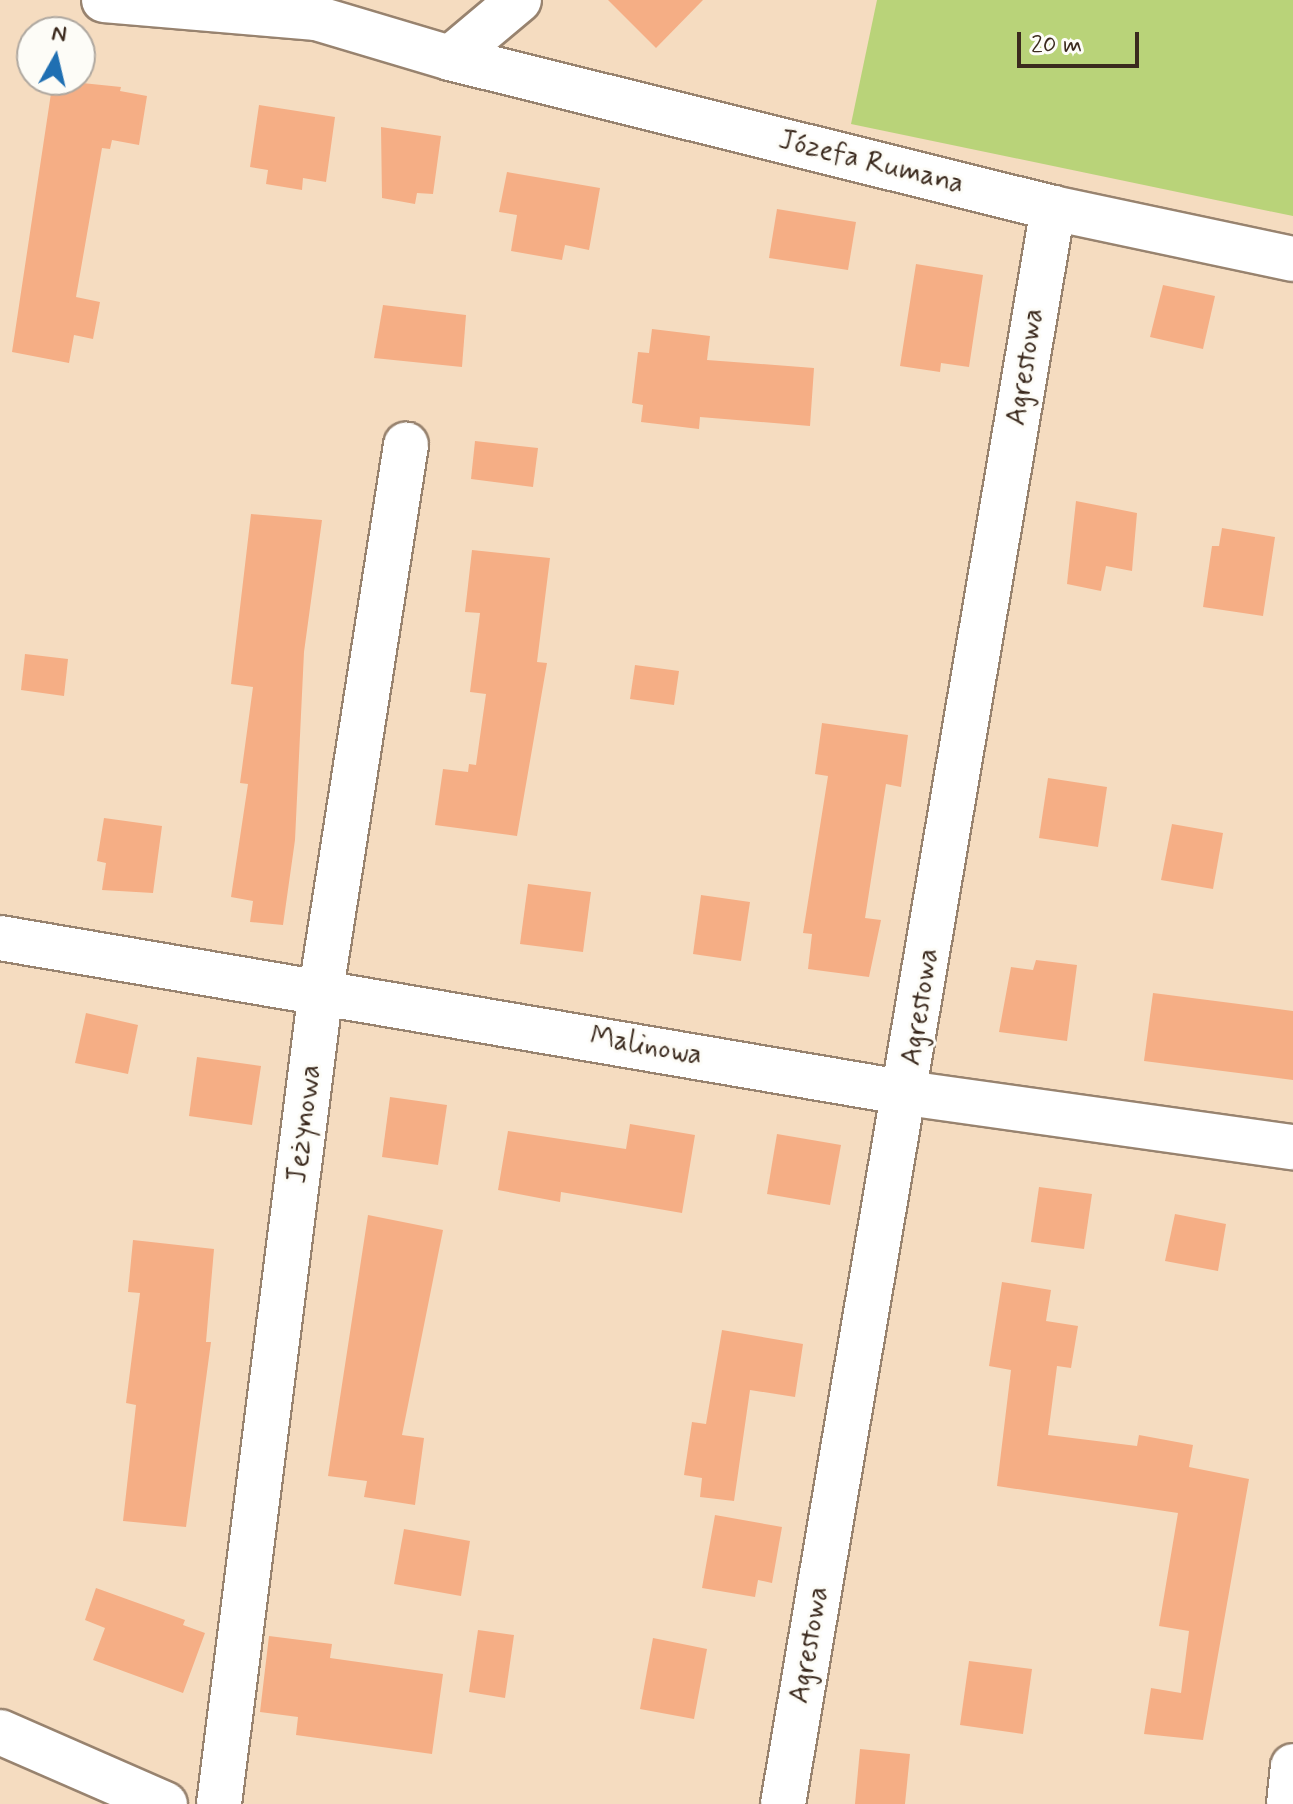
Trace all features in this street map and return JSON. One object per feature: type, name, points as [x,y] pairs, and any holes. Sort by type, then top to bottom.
[{"type":"street","name":"Józefa Rumana","points":[[104,0],[316,18],[450,58],[1053,208],[1293,259]]},
{"type":"street","points":[[450,58],[519,0]]},
{"type":"street","name":"Agrestowa","points":[[783,1804],[907,1093],[1053,208]]},
{"type":"street","name":"Jeżynowa","points":[[219,1804],[321,990],[406,445]]},
{"type":"street","name":"Malinowa","points":[[0,938],[321,990],[907,1093],[1293,1147]]},
{"type":"street","points":[[0,1732],[165,1804]]},
{"type":"street","points":[[1289,1804],[1293,1766]]},
{"type":"green space","points":[[877,0],[1293,0],[1293,216],[851,124]]},
{"type":"building","points":[[608,0],[703,0],[656,48]]},
{"type":"building","points":[[96,84],[121,87],[120,91],[147,96],[139,145],[112,140],[110,149],[102,148],[76,297],[100,302],[93,339],[74,335],[69,363],[12,352],[51,96],[96,96]]},
{"type":"building","points":[[259,105],[335,117],[326,182],[303,178],[302,190],[266,184],[268,170],[250,167]]},
{"type":"building","points":[[381,127],[441,136],[433,194],[417,193],[415,204],[382,198]]},
{"type":"building","points":[[507,172],[600,188],[589,250],[565,245],[562,260],[511,251],[517,215],[499,212]]},
{"type":"building","points":[[777,209],[856,222],[848,270],[769,258]]},
{"type":"building","points":[[916,264],[983,275],[969,367],[941,363],[940,372],[900,366]]},
{"type":"building","points":[[1163,285],[1215,296],[1203,349],[1150,337]]},
{"type":"building","points":[[383,305],[466,315],[462,367],[374,358]]},
{"type":"building","points":[[652,329],[710,336],[707,360],[814,368],[810,426],[700,417],[699,429],[641,422],[643,405],[632,403],[638,352],[649,353]]},
{"type":"building","points":[[475,441],[538,448],[533,487],[471,479]]},
{"type":"building","points":[[1076,501],[1137,513],[1132,571],[1106,566],[1101,591],[1067,584]]},
{"type":"building","points":[[251,514],[322,520],[304,652],[295,840],[283,925],[250,922],[253,901],[231,897],[248,784],[240,783],[253,687],[231,684]]},
{"type":"building","points":[[1222,528],[1275,537],[1263,616],[1203,607],[1212,546],[1219,546]]},
{"type":"building","points":[[472,550],[550,558],[537,662],[547,663],[517,836],[435,825],[443,769],[468,772],[469,764],[476,765],[486,694],[470,692],[480,613],[465,612]]},
{"type":"building","points":[[25,654],[68,659],[64,696],[21,690]]},
{"type":"building","points":[[635,665],[679,671],[674,705],[630,699]]},
{"type":"building","points":[[822,723],[908,735],[901,787],[886,784],[865,918],[881,920],[869,977],[808,969],[812,934],[803,933],[828,776],[815,774]]},
{"type":"building","points":[[1048,778],[1107,787],[1098,847],[1039,838]]},
{"type":"building","points":[[104,818],[162,826],[153,893],[102,890],[106,863],[97,861]]},
{"type":"building","points":[[1172,824],[1223,833],[1213,889],[1161,880]]},
{"type":"building","points":[[528,884],[591,892],[583,952],[520,944]]},
{"type":"building","points":[[701,895],[750,902],[741,961],[693,954]]},
{"type":"building","points":[[1036,960],[1077,965],[1067,1041],[999,1032],[1011,967],[1033,970]]},
{"type":"building","points":[[1153,993],[1293,1011],[1293,1080],[1144,1061]]},
{"type":"building","points":[[86,1013],[138,1025],[128,1074],[75,1063]]},
{"type":"building","points":[[197,1057],[261,1066],[252,1125],[189,1116]]},
{"type":"building","points":[[390,1097],[447,1105],[438,1165],[382,1157]]},
{"type":"building","points":[[630,1124],[695,1135],[682,1213],[561,1192],[560,1202],[498,1190],[508,1131],[626,1149]]},
{"type":"building","points":[[777,1134],[841,1145],[830,1205],[767,1194]]},
{"type":"building","points":[[1039,1187],[1092,1194],[1084,1249],[1031,1242]]},
{"type":"building","points":[[1175,1214],[1226,1224],[1218,1271],[1165,1261]]},
{"type":"building","points":[[368,1215],[443,1230],[402,1435],[424,1438],[415,1505],[364,1497],[367,1481],[328,1476]]},
{"type":"building","points":[[133,1240],[214,1249],[206,1342],[211,1342],[186,1527],[123,1521],[136,1405],[126,1403],[140,1293],[128,1292]]},
{"type":"building","points":[[1002,1282],[1051,1290],[1046,1321],[1078,1326],[1071,1368],[1057,1366],[1048,1435],[1137,1446],[1139,1435],[1193,1445],[1189,1467],[1249,1479],[1203,1740],[1144,1734],[1151,1688],[1181,1693],[1189,1631],[1159,1626],[1178,1513],[997,1486],[1011,1370],[989,1366]]},
{"type":"building","points":[[722,1330],[803,1344],[795,1397],[750,1390],[734,1501],[700,1497],[702,1478],[684,1475],[692,1422],[706,1424]]},
{"type":"building","points":[[715,1515],[782,1527],[772,1583],[758,1580],[755,1597],[702,1588]]},
{"type":"building","points":[[404,1529],[470,1541],[461,1596],[394,1584]]},
{"type":"building","points":[[96,1588],[185,1620],[183,1625],[205,1633],[183,1693],[93,1660],[105,1628],[85,1620]]},
{"type":"building","points":[[478,1630],[514,1635],[505,1698],[469,1692]]},
{"type":"building","points":[[269,1636],[332,1644],[330,1658],[443,1674],[432,1754],[296,1735],[298,1717],[260,1712]]},
{"type":"building","points":[[653,1638],[707,1649],[694,1719],[640,1709]]},
{"type":"building","points":[[969,1661],[1032,1669],[1023,1734],[960,1725]]},
{"type":"building","points":[[860,1749],[910,1754],[905,1804],[855,1804]]}]
